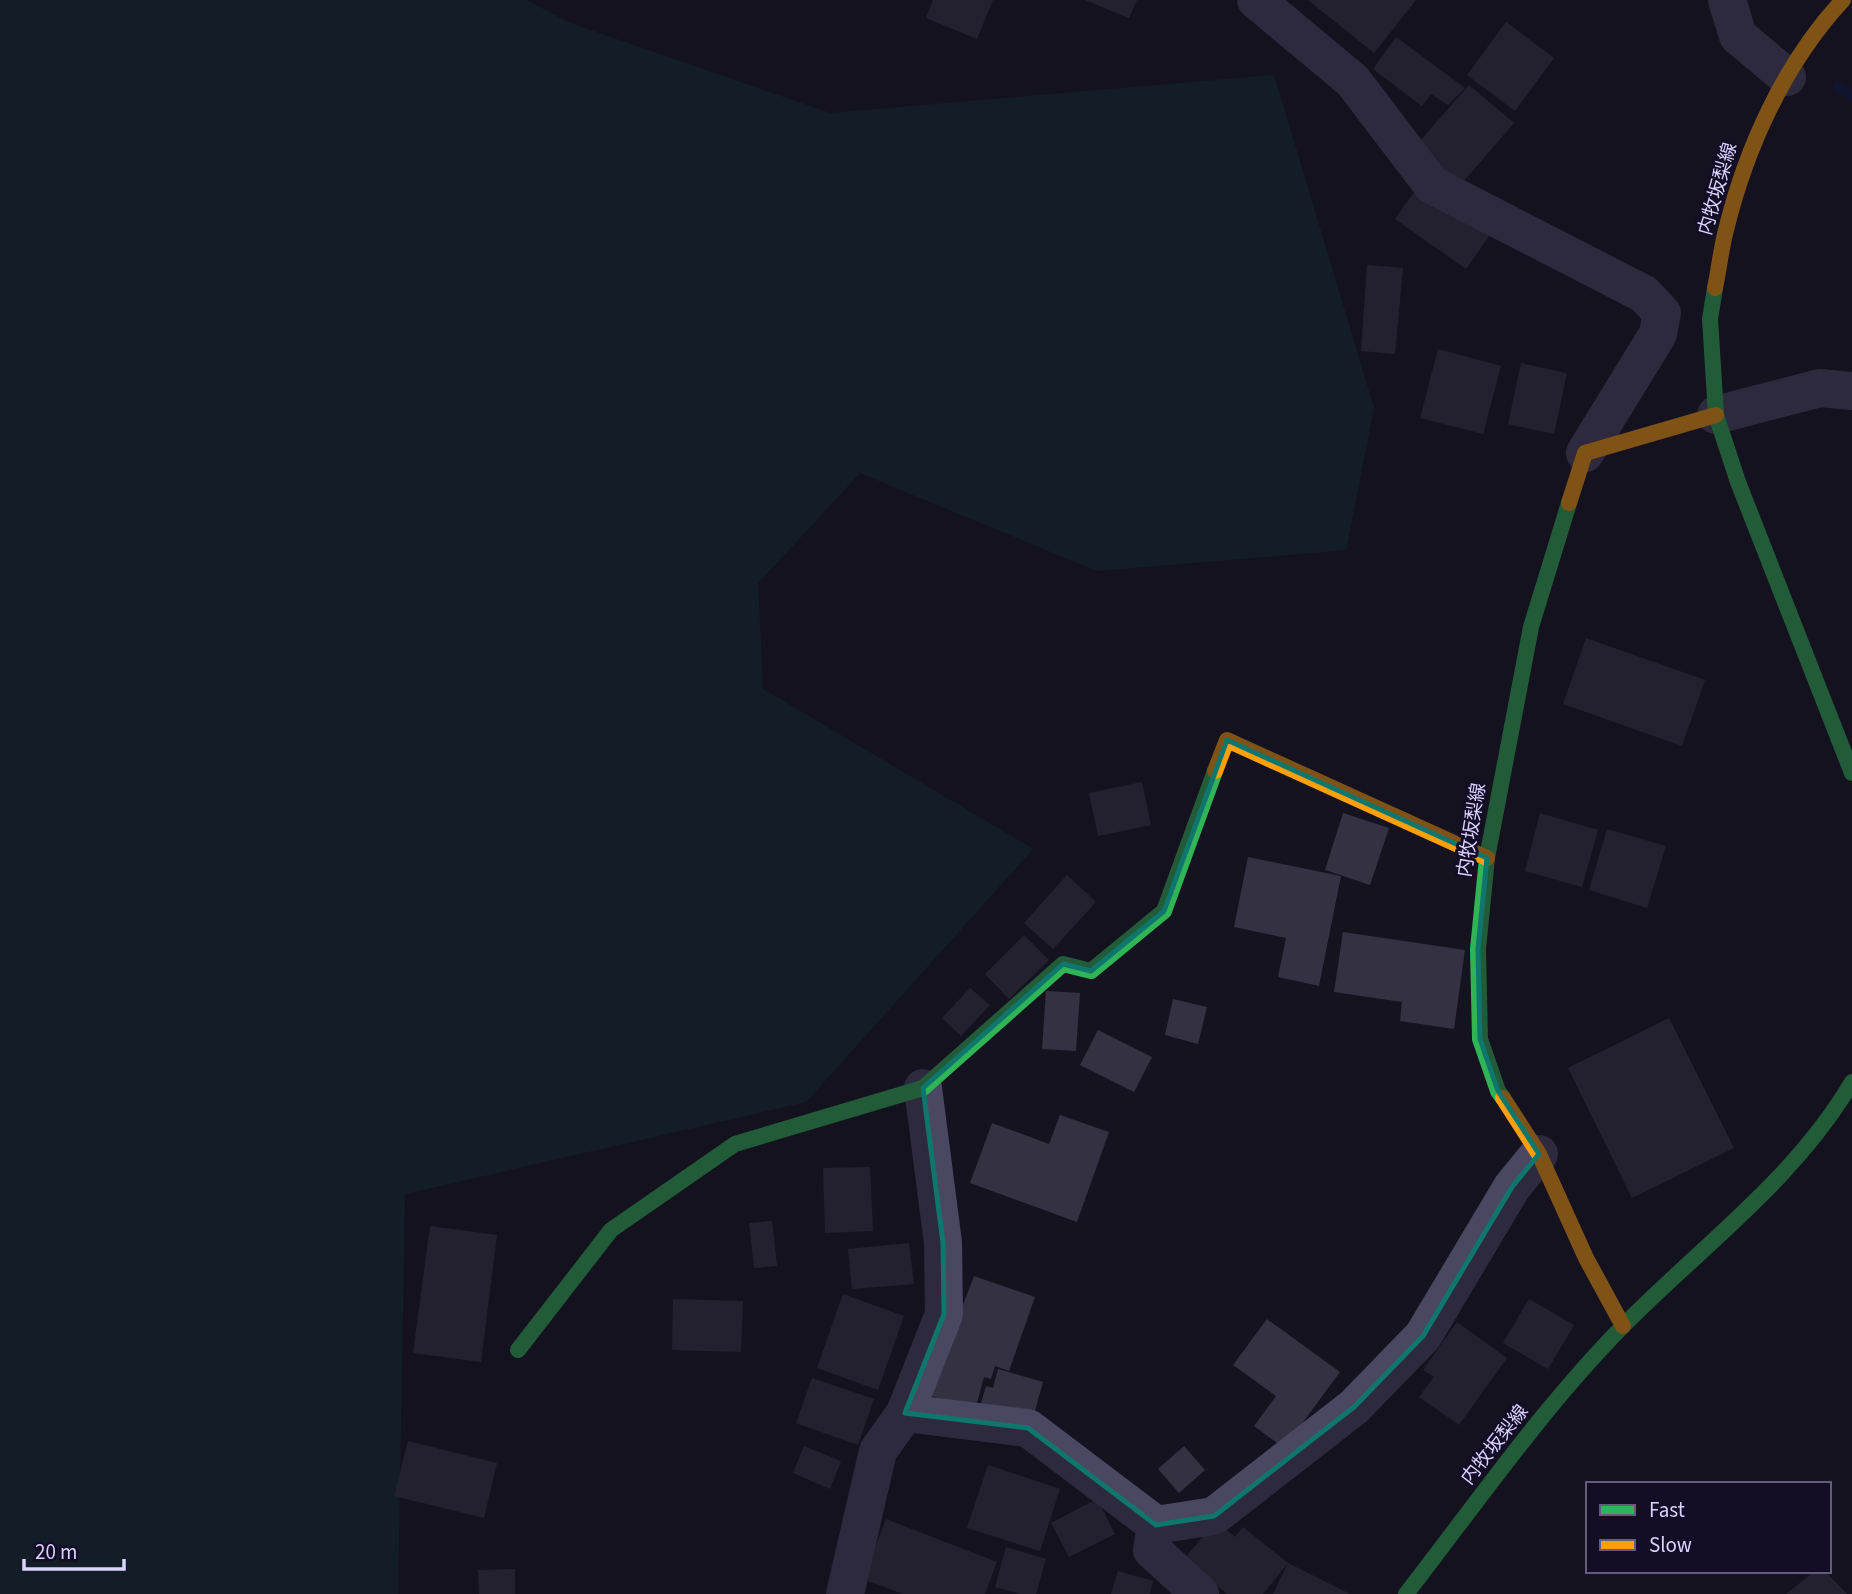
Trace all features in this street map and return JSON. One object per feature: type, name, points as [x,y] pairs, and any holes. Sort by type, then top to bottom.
[{"type":"main road","name":"内牧坂梨線","points":[[1843,0],[1827,17],[1787,77],[1754,142],[1726,229],[1710,319],[1716,415],[1738,482],[1852,773]]},
{"type":"main road","points":[[1585,453],[1716,415]]},
{"type":"main road","name":"内牧坂梨線","points":[[1585,453],[1531,627],[1487,858],[1478,949],[1480,1039],[1498,1091],[1539,1154],[1586,1258],[1623,1326]]},
{"type":"main road","points":[[518,1350],[611,1230],[736,1144],[923,1088],[1063,964],[1091,971],[1164,911],[1227,740],[1487,858]]},
{"type":"main road","name":"内牧坂梨線","points":[[1406,1594],[1562,1394],[1623,1326],[1783,1174],[1836,1109],[1852,1082]]},
{"type":"street","points":[[1256,0],[1353,81],[1432,185],[1644,294],[1662,313],[1658,334],[1585,453]]},
{"type":"street","points":[[1727,0],[1738,36],[1787,77]]},
{"type":"street","points":[[1716,415],[1820,388],[1852,391]]},
{"type":"street","points":[[845,1594],[878,1451],[905,1413],[944,1314],[943,1243],[923,1088]]},
{"type":"street","points":[[905,1413],[1028,1428],[1156,1525],[1214,1516],[1354,1407],[1423,1336],[1512,1187],[1539,1154]]},
{"type":"street","points":[[1156,1525],[1153,1550],[1200,1594]]},
{"type":"highlighted area","points":[[1227,740],[1487,858],[1478,949],[1480,1039],[1498,1091],[1539,1154],[1512,1187],[1423,1336],[1354,1407],[1214,1516],[1156,1525],[1028,1428],[905,1413],[944,1314],[943,1243],[923,1088],[1063,964],[1091,971],[1164,911]]},
{"type":"green space","points":[[0,0],[526,0],[570,23],[830,113],[1274,75],[1374,408],[1346,550],[1097,571],[860,473],[758,583],[763,689],[1033,849],[806,1102],[405,1194],[398,1594],[0,1594]]},
{"type":"building","points":[[933,0],[993,0],[977,39],[926,18]]},
{"type":"building","points":[[1085,0],[1137,0],[1129,18]]},
{"type":"building","points":[[1308,0],[1416,0],[1374,53]]},
{"type":"building","points":[[1506,22],[1554,58],[1515,111],[1467,75]]},
{"type":"building","points":[[1396,37],[1465,88],[1448,105],[1431,94],[1422,106],[1373,69]]},
{"type":"building","points":[[1469,85],[1514,123],[1457,189],[1412,150]]},
{"type":"building","points":[[1420,184],[1490,235],[1466,269],[1395,219]]},
{"type":"building","points":[[1367,265],[1403,268],[1395,354],[1361,351]]},
{"type":"building","points":[[1438,349],[1501,366],[1483,434],[1420,418]]},
{"type":"building","points":[[1521,363],[1567,373],[1554,434],[1508,424]]},
{"type":"building","points":[[1586,638],[1705,680],[1682,746],[1563,704]]},
{"type":"building","points":[[1142,782],[1151,825],[1098,836],[1089,793]]},
{"type":"building","points":[[1343,813],[1389,828],[1370,885],[1325,870]]},
{"type":"building","points":[[1540,813],[1598,830],[1582,887],[1525,871]]},
{"type":"building","points":[[1607,829],[1666,846],[1647,908],[1589,890]]},
{"type":"building","points":[[1248,857],[1341,876],[1319,986],[1278,977],[1286,938],[1234,927]]},
{"type":"building","points":[[1067,875],[1096,902],[1053,949],[1024,923]]},
{"type":"building","points":[[1343,932],[1465,950],[1454,1029],[1400,1021],[1402,1002],[1334,992]]},
{"type":"building","points":[[1024,935],[1049,960],[1009,999],[985,974]]},
{"type":"building","points":[[970,988],[990,1005],[961,1036],[942,1018]]},
{"type":"building","points":[[1046,991],[1080,993],[1076,1051],[1042,1049]]},
{"type":"building","points":[[1173,999],[1207,1007],[1198,1044],[1165,1035]]},
{"type":"building","points":[[1669,1018],[1734,1148],[1632,1198],[1568,1068]]},
{"type":"building","points":[[1098,1030],[1152,1057],[1134,1092],[1080,1065]]},
{"type":"building","points":[[1060,1115],[1109,1132],[1077,1222],[970,1183],[992,1123],[1049,1144]]},
{"type":"building","points":[[870,1167],[873,1231],[825,1233],[823,1168]]},
{"type":"building","points":[[772,1221],[777,1266],[754,1268],[749,1223]]},
{"type":"building","points":[[430,1226],[497,1235],[481,1362],[413,1353]]},
{"type":"building","points":[[909,1243],[914,1284],[852,1289],[848,1249]]},
{"type":"building","points":[[974,1276],[1035,1297],[1009,1371],[995,1366],[991,1379],[984,1377],[975,1411],[929,1395]]},
{"type":"building","points":[[843,1294],[904,1316],[878,1390],[817,1368]]},
{"type":"building","points":[[673,1299],[743,1301],[741,1352],[672,1350]]},
{"type":"building","points":[[1529,1299],[1574,1325],[1548,1369],[1503,1343]]},
{"type":"building","points":[[1267,1319],[1340,1372],[1284,1448],[1254,1426],[1276,1396],[1233,1365]]},
{"type":"building","points":[[1457,1322],[1507,1358],[1459,1425],[1419,1397],[1434,1377],[1423,1370]]},
{"type":"building","points":[[998,1369],[1043,1382],[1031,1425],[979,1410],[986,1386],[993,1388]]},
{"type":"building","points":[[812,1378],[874,1399],[858,1445],[796,1423]]},
{"type":"building","points":[[408,1441],[497,1463],[484,1518],[394,1496]]},
{"type":"building","points":[[804,1446],[841,1461],[830,1489],[793,1473]]},
{"type":"building","points":[[1184,1446],[1205,1470],[1179,1493],[1158,1469]]},
{"type":"building","points":[[988,1465],[1060,1489],[1040,1551],[967,1528]]},
{"type":"building","points":[[1097,1499],[1115,1534],[1069,1557],[1051,1523]]},
{"type":"building","points":[[886,1519],[997,1562],[985,1594],[903,1594],[863,1579]]},
{"type":"building","points":[[1216,1521],[1235,1537],[1243,1527],[1288,1563],[1263,1594],[1227,1594],[1185,1558]]},
{"type":"building","points":[[1006,1547],[1046,1559],[1036,1594],[1021,1594],[995,1587]]},
{"type":"building","points":[[1288,1563],[1350,1594],[1273,1594]]},
{"type":"building","points":[[515,1569],[515,1594],[479,1594],[478,1570]]},
{"type":"building","points":[[1118,1571],[1153,1581],[1150,1594],[1111,1594]]},
{"type":"building","points":[[1812,1573],[1827,1573],[1847,1594],[1786,1594]]},
{"type":"waterway","points":[[1838,87],[1852,95]]},
{"type":"traffic: fast","points":[[1715,288],[1710,319],[1716,415],[1738,482],[1852,773]]},
{"type":"traffic: fast","points":[[1503,1098],[1498,1091],[1480,1039],[1478,949],[1487,858],[1531,627],[1569,503]]},
{"type":"traffic: fast","points":[[518,1350],[611,1230],[735,1144],[923,1088],[1063,964],[1091,971],[1164,911],[1215,771]]},
{"type":"traffic: fast","points":[[1406,1594],[1511,1456],[1594,1356],[1775,1181],[1829,1117],[1852,1082]]},
{"type":"traffic: slow","points":[[1715,288],[1734,199],[1770,107],[1803,51],[1843,0]]},
{"type":"traffic: slow","points":[[1569,503],[1585,453],[1716,415]]},
{"type":"traffic: slow","points":[[1215,771],[1227,740],[1487,858]]},
{"type":"traffic: slow","points":[[1503,1098],[1539,1154],[1586,1258],[1623,1326]]}]
